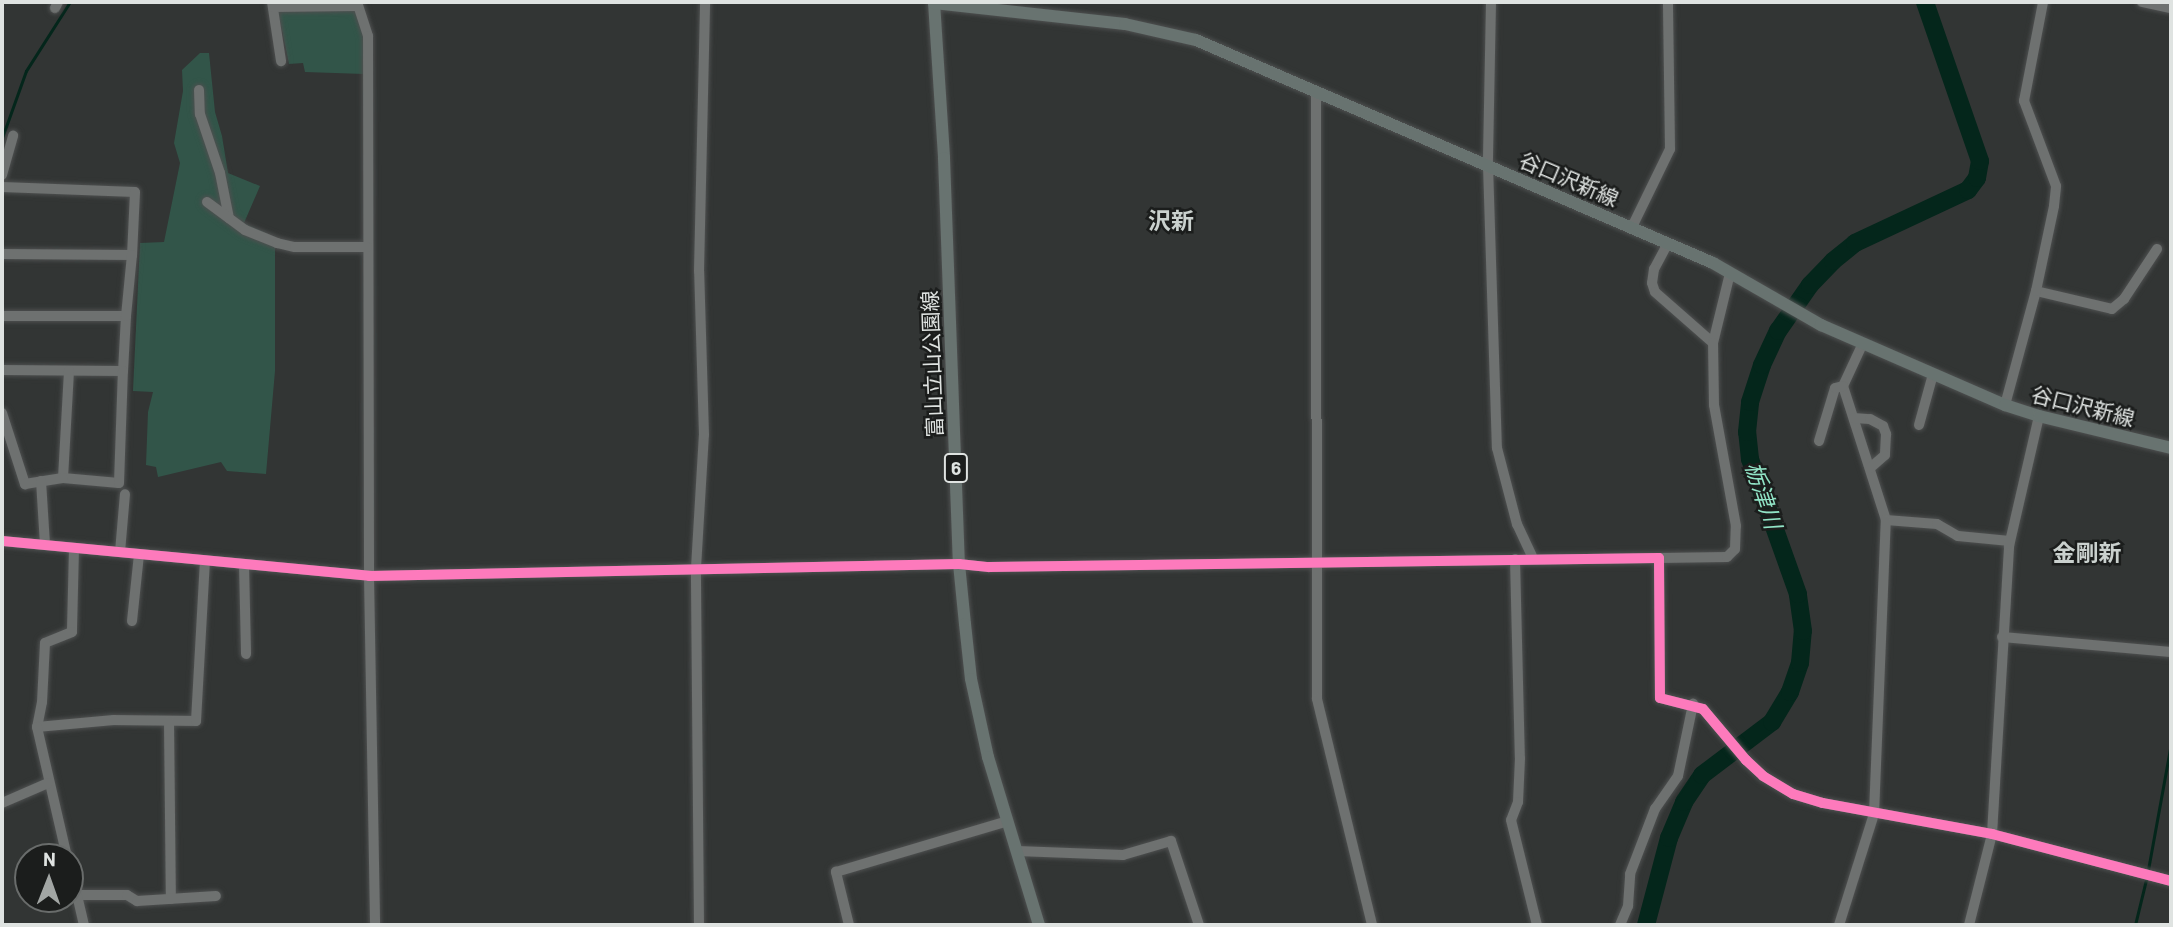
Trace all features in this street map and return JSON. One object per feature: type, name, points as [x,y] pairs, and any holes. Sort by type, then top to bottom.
[{"type":"main road","name":"谷口沢新線","points":[[930,2],[1011,7],[1161,30],[1196,40],[1668,243],[1762,290],[1821,325],[2005,405],[2039,416],[2171,448]]},
{"type":"main road","name":"富山立山公園線","points":[[930,2],[944,158],[959,564],[971,679],[988,757],[1039,925]]},
{"type":"street","points":[[699,925],[696,568],[704,435],[699,271],[705,2]]},
{"type":"street","points":[[1491,2],[1488,165],[1497,448],[1517,524],[1533,558]]},
{"type":"street","points":[[1632,227],[1670,149],[1668,2]]},
{"type":"street","points":[[2005,405],[2036,291],[2056,186],[2024,101],[2043,2]]},
{"type":"street","points":[[2142,2],[2171,8]]},
{"type":"street","points":[[281,61],[272,4],[358,4],[368,36],[369,576],[375,925]]},
{"type":"street","points":[[199,90],[200,114],[220,173],[229,218]]},
{"type":"street","points":[[1316,92],[1317,699],[1372,925]]},
{"type":"street","points":[[2,175],[13,136]]},
{"type":"street","points":[[2,187],[135,192],[126,316],[119,483],[63,478],[25,485],[2,413]]},
{"type":"street","points":[[207,202],[245,230],[295,247],[367,247]]},
{"type":"street","points":[[1668,243],[1654,269],[1652,283],[1655,292],[1713,343]]},
{"type":"street","points":[[2036,291],[2112,309],[2124,299],[2157,249]]},
{"type":"street","points":[[2,254],[132,255]]},
{"type":"street","points":[[2,541],[369,576],[959,564],[989,567],[1727,557],[1735,549],[1736,526],[1714,405],[1713,343],[1730,273]]},
{"type":"street","points":[[2,316],[126,316]]},
{"type":"street","points":[[1839,925],[1874,814],[1886,520],[1843,386],[1863,343]]},
{"type":"street","points":[[2,370],[123,371]]},
{"type":"street","points":[[63,478],[69,371]]},
{"type":"street","points":[[1919,425],[1933,374]]},
{"type":"street","points":[[1819,441],[1835,388],[1843,386]]},
{"type":"street","points":[[1969,925],[1992,834],[2002,636],[2010,541],[2039,416]]},
{"type":"street","points":[[1854,418],[1870,419],[1883,426],[1886,434],[1885,456],[1870,468]]},
{"type":"street","points":[[41,481],[45,545]]},
{"type":"street","points":[[120,552],[125,494]]},
{"type":"street","points":[[1886,520],[1937,524],[1958,536],[2010,541]]},
{"type":"street","points":[[63,843],[37,727],[42,702],[45,643],[72,632],[74,548]]},
{"type":"street","points":[[132,621],[139,554]]},
{"type":"street","points":[[1659,558],[1660,698],[1693,704],[1703,709],[1763,776],[1793,794],[1874,814],[1992,834],[2171,881]]},
{"type":"street","points":[[1515,559],[1520,758],[1518,802],[1511,820],[1538,925]]},
{"type":"street","points":[[37,727],[114,720],[196,721],[205,560]]},
{"type":"street","points":[[244,564],[246,654]]},
{"type":"street","points":[[2002,636],[2171,652]]},
{"type":"street","points":[[1620,925],[1628,906],[1630,874],[1655,809],[1678,776],[1693,704]]},
{"type":"street","points":[[169,720],[171,899]]},
{"type":"street","points":[[2,803],[48,783]]},
{"type":"street","points":[[849,925],[836,872],[1008,821]]},
{"type":"street","points":[[1017,851],[1123,855],[1171,841],[1199,925]]},
{"type":"street","points":[[84,895],[127,895],[137,901],[216,896]]},
{"type":"green space","points":[[278,11],[356,11],[365,36],[364,74],[305,72],[303,63],[289,64]]},
{"type":"green space","points":[[200,53],[209,53],[215,112],[228,173],[260,186],[244,223],[275,237],[275,371],[266,474],[227,471],[221,462],[158,477],[156,467],[146,465],[148,412],[153,392],[133,391],[140,243],[164,242],[180,163],[174,143],[183,91],[182,70]]},
{"type":"waterway","points":[[2,138],[26,71],[70,2]]},
{"type":"waterway","name":"栃津川","points":[[1646,925],[1669,838],[1684,802],[1702,775],[1772,722],[1790,692],[1800,663],[1803,631],[1798,594],[1750,459],[1747,432],[1750,402],[1762,365],[1778,331],[1810,285],[1833,261],[1855,243],[1968,190],[1977,178],[1980,161],[1925,2]]},
{"type":"waterway","points":[[2148,870],[2171,743]]},
{"type":"waterway","points":[[2135,925],[2146,880]]},
{"type":"cycle path","points":[[2,541],[369,576],[959,564],[989,567],[1659,558],[1660,698],[1703,709],[1763,776],[1793,794],[1823,803],[1992,834],[2171,881]]},
{"type":"district","name":"沢新","points":[[1171,220]]},
{"type":"district","name":"金剛新","points":[[2087,552]]}]
